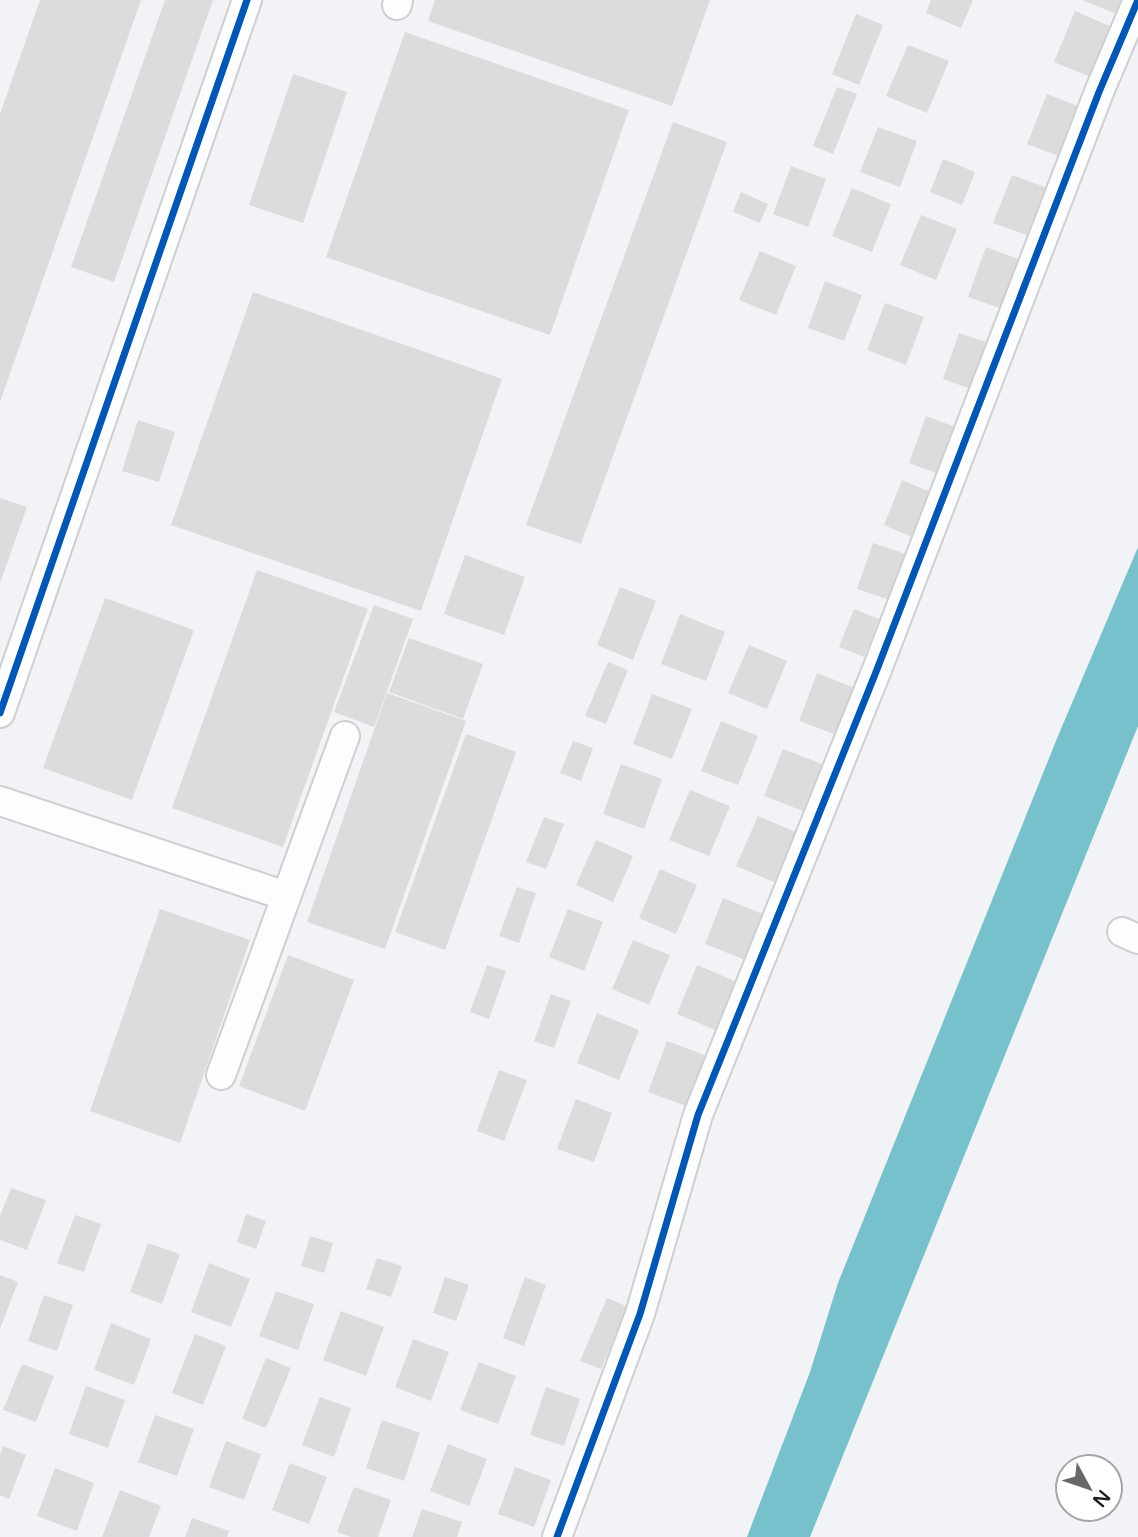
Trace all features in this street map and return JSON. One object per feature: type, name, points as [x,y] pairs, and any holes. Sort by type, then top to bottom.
[{"type":"street","points":[[0,713],[247,0]]},
{"type":"street","points":[[557,1537],[640,1314],[698,1115],[876,672],[1099,92],[1138,0]]},
{"type":"street","points":[[221,1075],[345,736]]},
{"type":"street","points":[[0,801],[286,896]]},
{"type":"water","points":[[1138,547],[1138,726],[810,1537],[747,1537],[810,1372],[838,1283],[1058,736]]},
{"type":"building","points":[[40,0],[141,0],[0,402],[0,114]]},
{"type":"building","points":[[165,0],[213,0],[114,282],[71,267]]},
{"type":"building","points":[[435,0],[710,0],[672,106],[428,21]]},
{"type":"building","points":[[931,0],[973,0],[961,28],[926,13]]},
{"type":"building","points":[[1082,0],[1125,0],[1119,15]]},
{"type":"building","points":[[1075,11],[1112,27],[1091,77],[1054,62]]},
{"type":"building","points":[[856,14],[883,25],[859,85],[832,74]]},
{"type":"building","points":[[405,32],[629,110],[550,335],[326,257]]},
{"type":"building","points":[[908,45],[949,61],[927,113],[886,96]]},
{"type":"building","points":[[293,74],[347,92],[303,223],[249,205]]},
{"type":"building","points":[[837,87],[857,94],[833,154],[813,146]]},
{"type":"building","points":[[1047,94],[1080,107],[1061,157],[1027,144]]},
{"type":"building","points":[[673,122],[727,142],[581,544],[526,525]]},
{"type":"building","points":[[878,127],[917,141],[900,187],[860,172]]},
{"type":"building","points":[[943,159],[975,172],[962,205],[930,192]]},
{"type":"building","points":[[791,166],[826,179],[808,227],[773,214]]},
{"type":"building","points":[[1012,175],[1050,189],[1032,237],[993,223]]},
{"type":"building","points":[[852,188],[891,204],[872,252],[832,236]]},
{"type":"building","points":[[741,192],[768,204],[760,223],[733,212]]},
{"type":"building","points":[[921,215],[957,229],[936,280],[900,265]]},
{"type":"building","points":[[986,247],[1023,261],[1005,310],[968,297]]},
{"type":"building","points":[[760,251],[796,266],[776,315],[739,300]]},
{"type":"building","points":[[825,281],[862,295],[844,341],[808,328]]},
{"type":"building","points":[[253,292],[502,379],[421,611],[171,525]]},
{"type":"building","points":[[885,303],[924,317],[906,365],[867,350]]},
{"type":"building","points":[[959,333],[990,343],[974,390],[943,379]]},
{"type":"building","points":[[926,416],[961,429],[944,476],[909,463]]},
{"type":"building","points":[[138,420],[175,432],[159,482],[122,471]]},
{"type":"building","points":[[902,480],[935,494],[917,539],[884,525]]},
{"type":"building","points":[[0,498],[27,507],[0,583]]},
{"type":"building","points":[[873,543],[906,554],[890,600],[857,589]]},
{"type":"building","points":[[465,555],[525,577],[504,635],[444,614]]},
{"type":"building","points":[[257,570],[368,609],[283,847],[172,808]]},
{"type":"building","points":[[620,587],[656,601],[633,660],[597,645]]},
{"type":"building","points":[[105,598],[194,630],[132,800],[43,768]]},
{"type":"building","points":[[374,605],[413,619],[374,727],[334,712]]},
{"type":"building","points":[[854,609],[879,619],[864,657],[839,647]]},
{"type":"building","points":[[680,614],[725,632],[706,681],[661,664]]},
{"type":"building","points":[[409,638],[483,664],[463,719],[389,692]]},
{"type":"building","points":[[749,645],[787,661],[767,709],[728,693]]},
{"type":"building","points":[[608,662],[628,670],[606,724],[585,716]]},
{"type":"building","points":[[817,673],[855,688],[837,735],[799,721]]},
{"type":"building","points":[[387,693],[466,721],[385,949],[307,922]]},
{"type":"building","points":[[652,694],[692,709],[672,759],[633,744]]},
{"type":"building","points":[[721,721],[758,736],[738,785],[701,771]]},
{"type":"building","points":[[466,734],[516,752],[445,950],[395,932]]},
{"type":"building","points":[[573,741],[593,748],[581,781],[560,773]]},
{"type":"building","points":[[783,749],[822,764],[803,811],[764,796]]},
{"type":"building","points":[[621,764],[662,779],[644,829],[603,814]]},
{"type":"building","points":[[690,790],[730,806],[709,856],[669,840]]},
{"type":"building","points":[[758,816],[796,832],[774,882],[736,866]]},
{"type":"building","points":[[544,817],[564,824],[546,869],[526,862]]},
{"type":"building","points":[[596,840],[633,856],[613,902],[576,885]]},
{"type":"building","points":[[660,869],[697,885],[676,934],[639,918]]},
{"type":"building","points":[[517,887],[536,893],[519,943],[499,936]]},
{"type":"building","points":[[723,898],[763,914],[745,960],[705,944]]},
{"type":"building","points":[[160,909],[250,940],[180,1143],[90,1111]]},
{"type":"building","points":[[568,909],[603,922],[584,971],[549,957]]},
{"type":"building","points":[[633,940],[670,955],[649,1005],[612,989]]},
{"type":"building","points":[[288,955],[354,980],[305,1111],[239,1086]]},
{"type":"building","points":[[487,965],[506,971],[489,1019],[470,1012]]},
{"type":"building","points":[[697,965],[735,981],[715,1030],[677,1014]]},
{"type":"building","points":[[551,994],[571,1001],[554,1048],[534,1041]]},
{"type":"building","points":[[597,1013],[639,1030],[619,1080],[577,1063]]},
{"type":"building","points":[[667,1041],[705,1055],[686,1106],[648,1092]]},
{"type":"building","points":[[499,1070],[527,1080],[504,1141],[477,1131]]},
{"type":"building","points":[[576,1099],[612,1113],[594,1162],[557,1149]]},
{"type":"building","points":[[11,1188],[46,1200],[27,1250],[0,1240],[0,1216]]},
{"type":"building","points":[[246,1214],[266,1221],[256,1249],[237,1242]]},
{"type":"building","points":[[75,1215],[101,1224],[84,1272],[57,1263]]},
{"type":"building","points":[[310,1236],[333,1243],[324,1273],[301,1266]]},
{"type":"building","points":[[148,1243],[180,1254],[162,1304],[130,1292]]},
{"type":"building","points":[[377,1258],[402,1266],[391,1297],[366,1289]]},
{"type":"building","points":[[209,1263],[250,1279],[231,1327],[191,1312]]},
{"type":"building","points":[[0,1275],[18,1282],[0,1329]]},
{"type":"building","points":[[445,1277],[469,1285],[456,1321],[433,1313]]},
{"type":"building","points":[[525,1277],[546,1285],[524,1346],[503,1338]]},
{"type":"building","points":[[276,1291],[314,1304],[298,1350],[259,1336]]},
{"type":"building","points":[[44,1295],[73,1305],[57,1351],[28,1341]]},
{"type":"building","points":[[607,1298],[628,1307],[601,1369],[580,1361]]},
{"type":"building","points":[[341,1311],[384,1327],[366,1376],[323,1360]]},
{"type":"building","points":[[111,1323],[151,1339],[134,1385],[94,1370]]},
{"type":"building","points":[[195,1334],[226,1346],[203,1405],[172,1393]]},
{"type":"building","points":[[413,1339],[449,1352],[431,1401],[395,1387]]},
{"type":"building","points":[[266,1358],[291,1368],[266,1428],[242,1419]]},
{"type":"building","points":[[479,1362],[516,1376],[498,1424],[460,1410]]},
{"type":"building","points":[[22,1364],[54,1376],[36,1422],[3,1410]]},
{"type":"building","points":[[86,1386],[125,1400],[108,1448],[69,1434]]},
{"type":"building","points":[[546,1387],[580,1399],[564,1446],[530,1435]]},
{"type":"building","points":[[320,1397],[351,1408],[334,1457],[302,1445]]},
{"type":"building","points":[[155,1415],[194,1429],[177,1476],[138,1462]]},
{"type":"building","points":[[382,1420],[420,1433],[404,1481],[366,1468]]},
{"type":"building","points":[[226,1441],[261,1454],[244,1500],[209,1487]]},
{"type":"building","points":[[448,1444],[487,1459],[469,1506],[430,1491]]},
{"type":"building","points":[[3,1446],[26,1455],[9,1499],[0,1495],[0,1455]]},
{"type":"building","points":[[290,1463],[327,1477],[309,1524],[272,1510]]},
{"type":"building","points":[[515,1467],[551,1480],[534,1527],[498,1514]]},
{"type":"building","points":[[55,1468],[94,1483],[77,1531],[37,1516]]},
{"type":"building","points":[[354,1487],[391,1500],[378,1537],[351,1537],[337,1532]]},
{"type":"building","points":[[120,1490],[161,1506],[149,1537],[102,1537]]},
{"type":"building","points":[[422,1509],[462,1522],[457,1537],[412,1537]]},
{"type":"building","points":[[192,1518],[229,1531],[227,1537],[185,1537]]},
{"type":"cycle path","points":[[0,713],[247,0]]},
{"type":"cycle path","points":[[557,1537],[640,1314],[698,1115],[876,672],[1099,92],[1138,0]]}]
